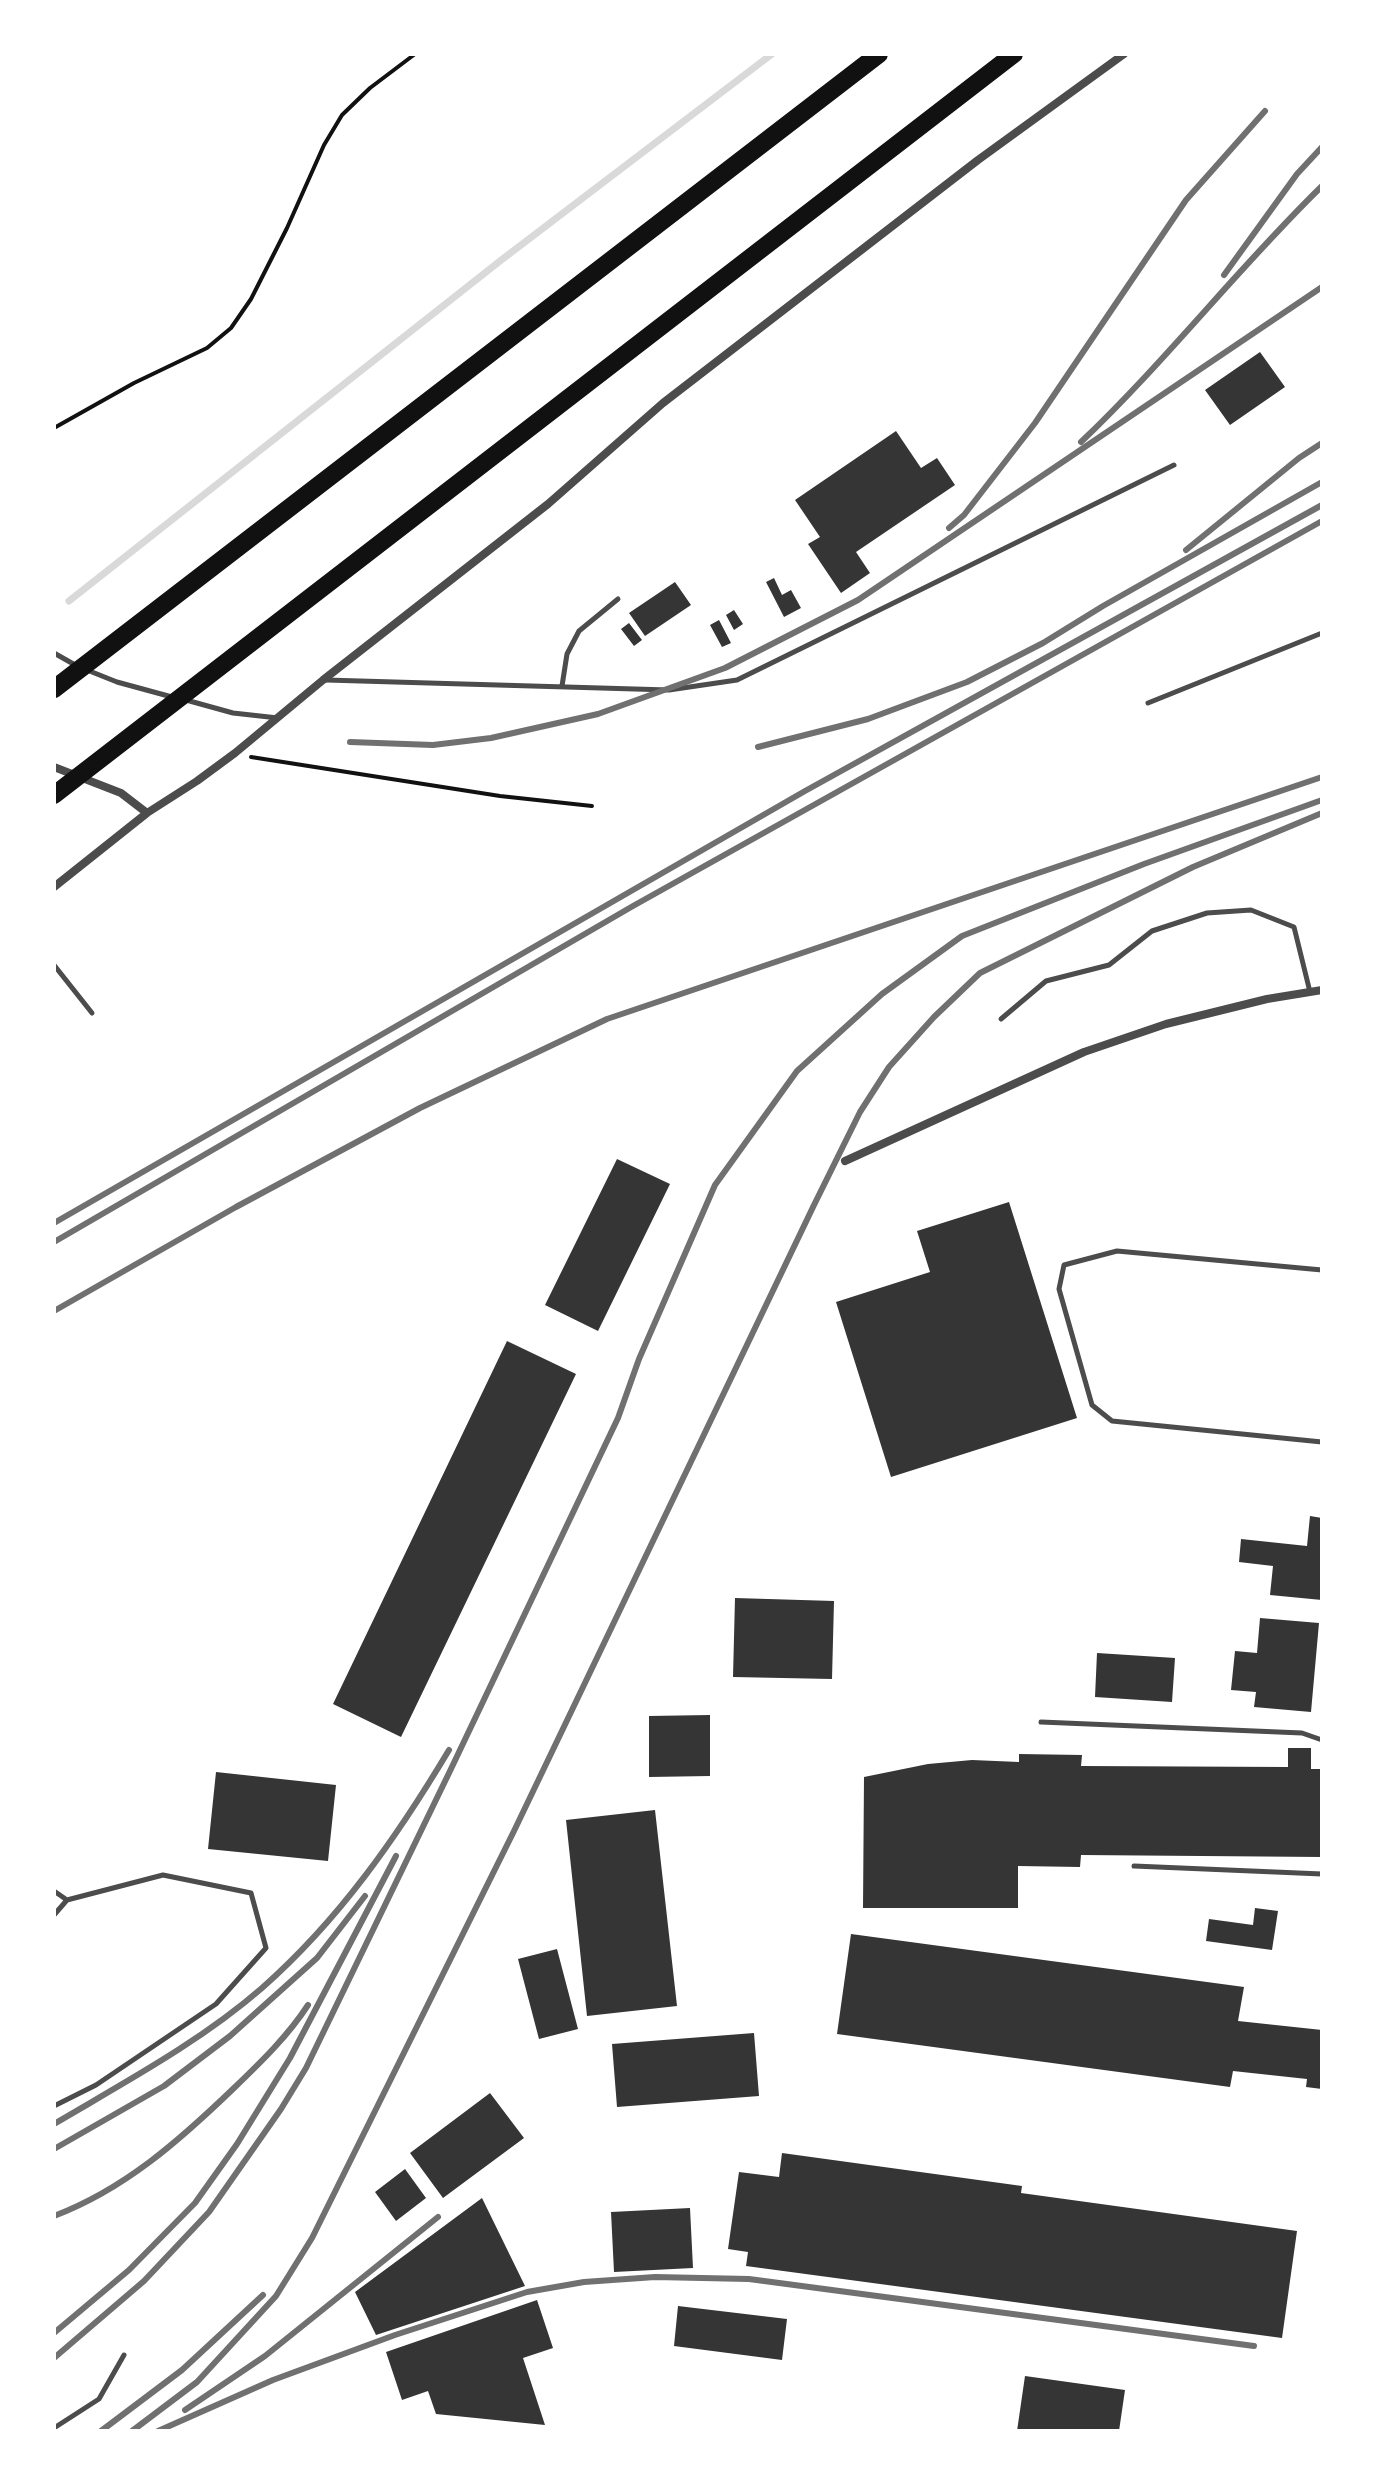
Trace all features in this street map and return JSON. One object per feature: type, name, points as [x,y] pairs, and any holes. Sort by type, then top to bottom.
[{"type":"highway","points":[[54,689],[879,54]]},
{"type":"highway","points":[[54,795],[1014,54]]},
{"type":"street","points":[[54,887],[147,813],[235,753],[548,504],[663,403],[978,160],[1124,54]]},
{"type":"street","points":[[54,767],[121,793],[147,813]]},
{"type":"street","points":[[845,1161],[1084,1052],[1166,1024],[1267,999],[1322,990]]},
{"type":"lane","points":[[323,680],[669,690],[737,680],[1174,465]]},
{"type":"lane","points":[[562,686],[567,654],[579,631],[618,599]]},
{"type":"lane","points":[[1148,703],[1322,633]]},
{"type":"lane","points":[[54,653],[117,682],[233,713],[278,718]]},
{"type":"lane","points":[[1001,1019],[1046,981],[1109,965],[1152,931],[1207,913],[1251,910],[1294,927],[1310,992]]},
{"type":"lane","points":[[54,965],[92,1013]]},
{"type":"lane","points":[[1322,1270],[1117,1251],[1064,1265],[1059,1289],[1092,1405],[1112,1421],[1322,1442]]},
{"type":"lane","points":[[1041,1722],[1302,1733],[1322,1740]]},
{"type":"lane","points":[[1134,1866],[1322,1874]]},
{"type":"lane","points":[[54,1915],[67,1900],[163,1875],[251,1893],[266,1948],[216,2004],[96,2085],[54,2106]]},
{"type":"lane","points":[[54,1891],[67,1900]]},
{"type":"lane","points":[[54,2428],[99,2399],[124,2355]]},
{"type":"path","points":[[54,428],[134,383],[207,348],[231,328],[251,299],[324,145],[342,115],[370,88],[415,54]]},
{"type":"path","points":[[54,591],[54,625]]},
{"type":"path","points":[[235,753],[263,761],[500,796],[592,806]]},
{"type":"building","points":[[1260,352],[1285,387],[1230,425],[1205,390]]},
{"type":"building","points":[[896,431],[921,468],[937,458],[955,485],[856,552],[870,573],[841,593],[808,544],[820,537],[795,500]]},
{"type":"building","points":[[774,578],[782,595],[791,590],[801,608],[784,617],[766,582]]},
{"type":"building","points":[[675,582],[691,605],[645,636],[629,613]]},
{"type":"building","points":[[734,610],[743,624],[734,630],[726,615]]},
{"type":"building","points":[[719,620],[731,643],[722,647],[710,625]]},
{"type":"building","points":[[629,623],[642,640],[634,646],[621,629]]},
{"type":"building","points":[[617,1159],[670,1184],[598,1331],[545,1305]]},
{"type":"building","points":[[1009,1202],[1077,1418],[891,1477],[836,1302],[930,1272],[917,1231]]},
{"type":"building","points":[[507,1341],[576,1374],[401,1737],[333,1704]]},
{"type":"building","points":[[1310,1516],[1322,1518],[1322,1600],[1270,1595],[1273,1566],[1239,1562],[1241,1539],[1307,1546]]},
{"type":"building","points":[[735,1598],[834,1601],[832,1679],[733,1677]]},
{"type":"building","points":[[1260,1618],[1319,1623],[1311,1712],[1254,1707],[1256,1692],[1231,1690],[1235,1651],[1257,1653]]},
{"type":"building","points":[[1097,1653],[1175,1658],[1172,1702],[1095,1697]]},
{"type":"building","points":[[710,1715],[710,1776],[649,1777],[649,1716]]},
{"type":"building","points":[[1288,1748],[1311,1748],[1311,1769],[1322,1769],[1322,1857],[1081,1855],[1080,1867],[1018,1866],[1018,1908],[863,1908],[864,1777],[928,1764],[972,1760],[1019,1762],[1019,1754],[1082,1755],[1081,1766],[1288,1767]]},
{"type":"building","points":[[216,1772],[336,1785],[328,1861],[208,1849]]},
{"type":"building","points":[[655,1810],[677,2006],[587,2016],[566,1820]]},
{"type":"building","points":[[1255,1908],[1278,1911],[1272,1950],[1206,1941],[1209,1919],[1253,1925]]},
{"type":"building","points":[[851,1934],[1244,1987],[1238,2021],[1322,2030],[1322,2089],[1306,2087],[1307,2079],[1233,2071],[1230,2087],[837,2034]]},
{"type":"building","points":[[557,1949],[578,2029],[539,2039],[518,1959]]},
{"type":"building","points":[[754,2033],[759,2096],[617,2107],[612,2044]]},
{"type":"building","points":[[490,2093],[524,2138],[443,2198],[410,2153]]},
{"type":"building","points":[[782,2153],[1022,2186],[1021,2193],[1297,2231],[1282,2338],[746,2266],[748,2252],[728,2249],[739,2172],[779,2177]]},
{"type":"building","points":[[405,2169],[426,2198],[396,2221],[375,2192]]},
{"type":"building","points":[[482,2198],[525,2286],[376,2335],[355,2292]]},
{"type":"building","points":[[690,2208],[693,2268],[614,2272],[611,2212]]},
{"type":"building","points":[[537,2300],[553,2348],[523,2358],[545,2425],[436,2414],[428,2391],[402,2400],[386,2352]]},
{"type":"building","points":[[678,2306],[787,2319],[782,2360],[674,2346]]},
{"type":"building","points":[[1025,2376],[1125,2390],[1119,2431],[1017,2431]]},
{"type":"waterway","points":[[69,601],[500,261],[772,54]]},
{"type":"railway","points":[[949,528],[964,515],[1035,423],[1186,200],[1265,111]]},
{"type":"railway","points":[[1224,275],[1297,174],[1322,147]]},
{"type":"railway","points":[[1081,442],[1322,186]]},
{"type":"railway","points":[[350,742],[433,745],[491,738],[598,714],[725,668],[858,600],[1322,287]]},
{"type":"railway","points":[[1186,550],[1299,458],[1322,443]]},
{"type":"railway","points":[[758,747],[868,719],[967,682],[1043,643],[1322,482]]},
{"type":"railway","points":[[54,1223],[805,791],[1322,505]]},
{"type":"railway","points":[[54,1242],[633,906],[1322,521]]},
{"type":"railway","points":[[54,1311],[236,1207],[420,1108],[607,1019],[1322,777]]},
{"type":"railway","points":[[54,2358],[144,2281],[209,2212],[306,2068],[618,1418],[639,1359],[715,1185],[797,1071],[882,994],[962,936],[1144,864],[1322,800]]},
{"type":"railway","points":[[132,2431],[197,2382],[276,2296],[312,2238],[514,1831],[814,1205],[860,1112],[889,1067],[934,1017],[980,973],[1193,867],[1322,813]]},
{"type":"railway","points":[[54,2124],[213,2026],[290,1962],[365,1876],[449,1750]]},
{"type":"railway","points":[[54,2333],[129,2270],[195,2203],[237,2144],[290,2058],[396,1856]]},
{"type":"railway","points":[[54,2149],[164,2086],[230,2036],[317,1958],[365,1896]]},
{"type":"railway","points":[[54,2216],[104,2192],[172,2144],[264,2059],[308,2005]]},
{"type":"railway","points":[[185,2410],[265,2356],[438,2217]]},
{"type":"railway","points":[[158,2431],[273,2380],[395,2335],[527,2292],[584,2282],[655,2277],[749,2279],[1254,2346]]},
{"type":"railway","points":[[101,2431],[182,2370],[263,2295]]}]
